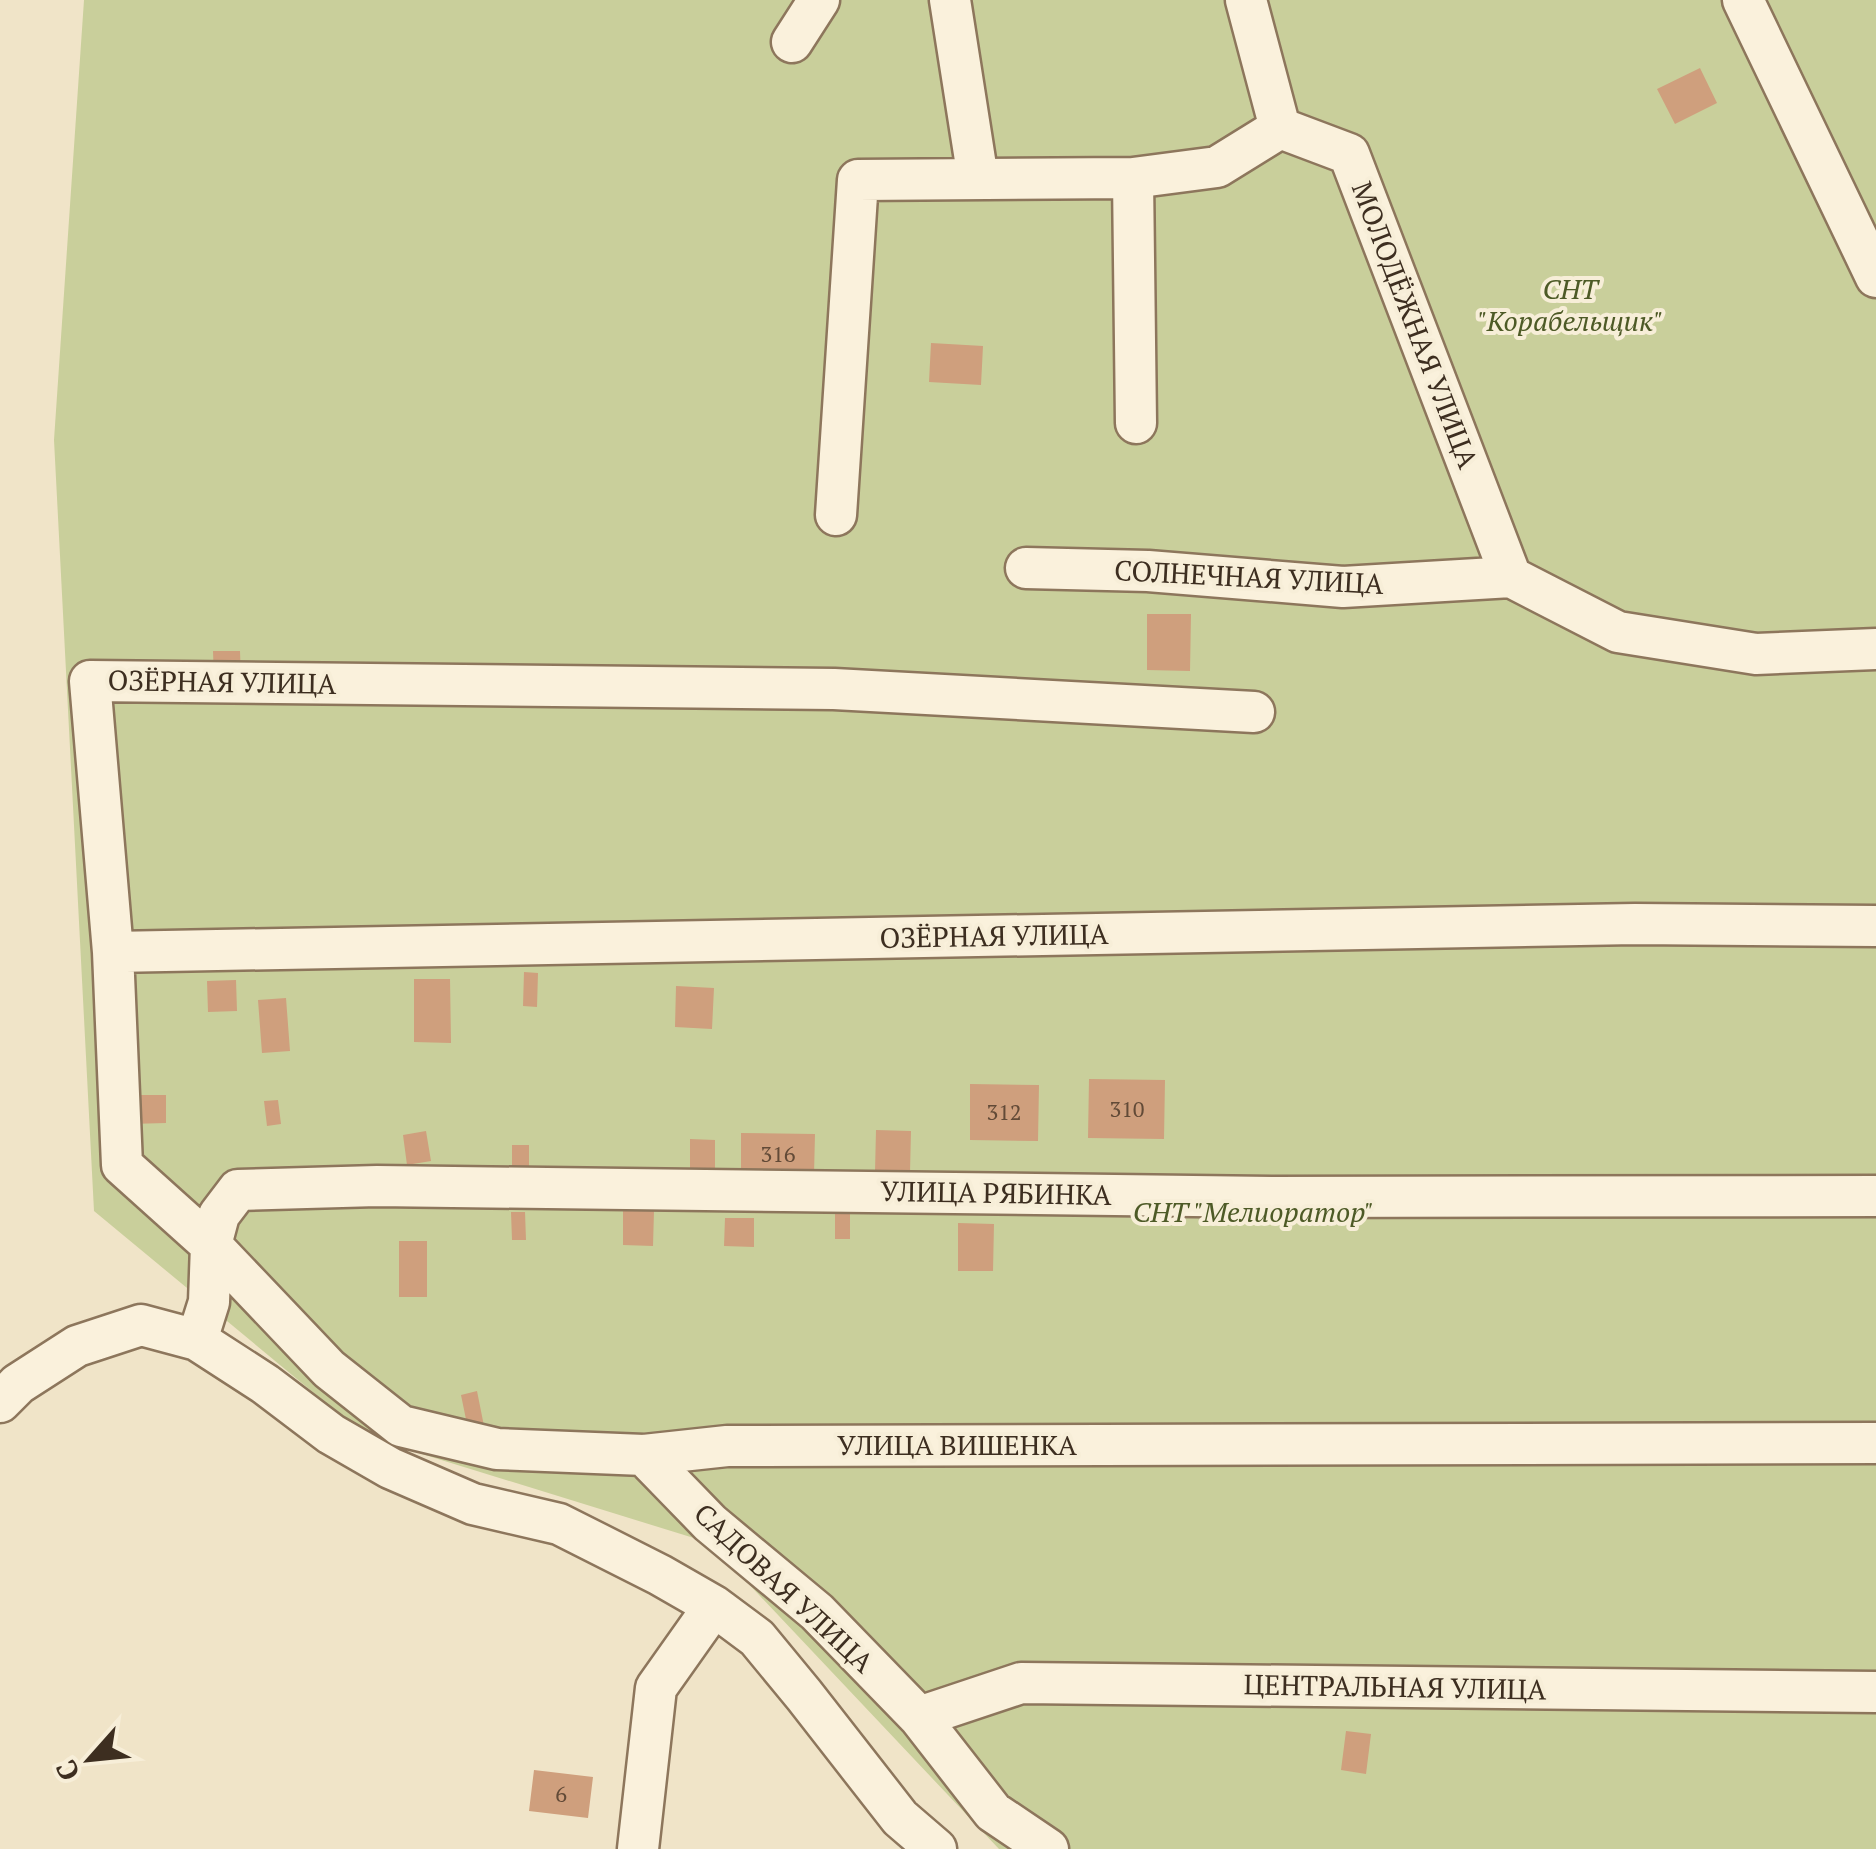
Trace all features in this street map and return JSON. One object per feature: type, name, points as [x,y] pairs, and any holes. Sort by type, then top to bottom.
[{"type":"street","points":[[792,42],[819,0]]},
{"type":"street","points":[[950,0],[978,179]]},
{"type":"street","points":[[836,515],[858,180],[1134,178],[1217,167],[1280,128],[1246,0]]},
{"type":"street","points":[[1743,0],[1876,277]]},
{"type":"street","name":"МОЛОДЁЖНАЯ УЛИЦА","points":[[1280,128],[1349,154],[1511,577]]},
{"type":"street","points":[[1134,178],[1136,424]]},
{"type":"street","name":"СОЛНЕЧНАЯ УЛИЦА","points":[[1026,568],[1148,572],[1342,587],[1511,577]]},
{"type":"street","points":[[1511,577],[1618,632],[1756,654],[1876,650]]},
{"type":"street","name":"ОЗЁРНАЯ УЛИЦА","points":[[90,681],[834,690],[1254,712]]},
{"type":"street","name":"УЛИЦА ВИШЕНКА","points":[[90,681],[113,952],[122,1165],[211,1245],[329,1369],[400,1426],[497,1448],[644,1455],[727,1446],[1876,1444]]},
{"type":"street","name":"ОЗЁРНАЯ УЛИЦА","points":[[113,952],[1615,924],[1876,926]]},
{"type":"street","name":"УЛИЦА РЯБИНКА","points":[[211,1245],[219,1215],[238,1190],[377,1186],[1274,1196],[1876,1196]]},
{"type":"street","points":[[197,1340],[209,1302],[211,1245]]},
{"type":"street","points":[[0,1402],[18,1384],[77,1346],[125,1330],[141,1325],[197,1340],[332,1434],[390,1468],[473,1504],[560,1524],[714,1606],[757,1638],[900,1818],[936,1849]]},
{"type":"street","name":"САДОВАЯ УЛИЦА","points":[[644,1455],[710,1523],[817,1612],[919,1716],[993,1812],[1048,1849]]},
{"type":"street","points":[[638,1849],[656,1688],[714,1606]]},
{"type":"street","name":"ЦЕНТРАЛЬНАЯ УЛИЦА","points":[[919,1716],[1020,1682],[1876,1692]]},
{"type":"green space","name":"СНТ \"Мелиоратор\"","points":[[84,0],[1876,0],[1876,1849],[999,1849],[710,1543],[367,1437],[94,1211],[54,440]]},
{"type":"building","points":[[1700,68],[1717,103],[1675,124],[1657,89]]},
{"type":"building","points":[[931,343],[983,346],[981,385],[929,382]]},
{"type":"building","points":[[1147,614],[1191,614],[1190,671],[1147,670]]},
{"type":"building","points":[[213,651],[240,651],[241,680],[214,680]]},
{"type":"building","points":[[524,972],[538,973],[537,1007],[523,1006]]},
{"type":"building","points":[[414,979],[450,979],[451,1043],[414,1042]]},
{"type":"building","points":[[236,980],[237,1011],[208,1012],[207,981]]},
{"type":"building","points":[[676,986],[714,988],[712,1029],[675,1027]]},
{"type":"building","points":[[286,998],[290,1051],[262,1053],[258,1000]]},
{"type":"building","points":[[1089,1079],[1165,1080],[1164,1139],[1088,1138]]},
{"type":"building","points":[[970,1084],[1039,1085],[1038,1141],[970,1140]]},
{"type":"building","points":[[129,1095],[166,1095],[166,1123],[130,1124]]},
{"type":"building","points":[[278,1100],[281,1124],[267,1126],[264,1101]]},
{"type":"building","points":[[876,1130],[911,1131],[910,1172],[875,1172]]},
{"type":"building","points":[[426,1131],[431,1161],[407,1165],[403,1135]]},
{"type":"building","points":[[741,1133],[815,1134],[814,1174],[741,1173]]},
{"type":"building","points":[[690,1139],[715,1140],[715,1176],[690,1175]]},
{"type":"building","points":[[512,1145],[529,1145],[529,1170],[512,1169]]},
{"type":"building","points":[[623,1210],[654,1211],[653,1246],[623,1245]]},
{"type":"building","points":[[511,1212],[525,1212],[526,1240],[512,1240]]},
{"type":"building","points":[[835,1214],[850,1214],[850,1239],[835,1239]]},
{"type":"building","points":[[725,1218],[754,1218],[754,1247],[724,1246]]},
{"type":"building","points":[[958,1223],[994,1224],[993,1271],[958,1271]]},
{"type":"building","points":[[399,1241],[427,1241],[427,1297],[399,1297]]},
{"type":"building","points":[[477,1391],[484,1426],[468,1429],[461,1395]]},
{"type":"building","points":[[1346,1731],[1371,1734],[1366,1774],[1341,1770]]},
{"type":"building","points":[[534,1770],[593,1777],[588,1818],[529,1811]]},
{"type":"park label","name":"СНТ \"Корабельщик\"","points":[[1570,305]]}]
